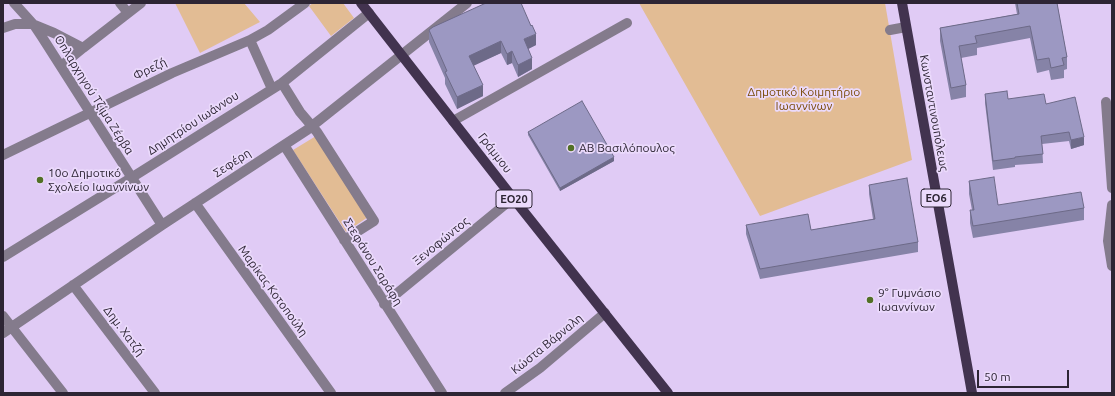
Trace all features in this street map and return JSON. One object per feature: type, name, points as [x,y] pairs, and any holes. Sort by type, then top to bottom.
[{"type":"main road","name":"Γράμμου","points":[[361,3],[668,393]]},
{"type":"main road","name":"Κωνσταντινουπόλεως","points":[[902,3],[972,393]]},
{"type":"street","name":"Οπλαρχηγού Τζίμα Ζέρβα","points":[[14,3],[34,25],[162,225]]},
{"type":"street","points":[[120,3],[128,13]]},
{"type":"street","points":[[61,66],[141,3]]},
{"type":"street","name":"Φρεζή","points":[[3,155],[197,62],[250,40],[268,30],[305,3]]},
{"type":"street","name":"Σεφέρη","points":[[3,333],[162,225],[312,126],[467,3]]},
{"type":"street","name":"Δημητρίου Ιωάννου","points":[[3,257],[272,89],[369,14]]},
{"type":"street","points":[[453,121],[627,23]]},
{"type":"street","points":[[3,28],[15,24],[34,25],[54,33],[83,48]]},
{"type":"street","points":[[890,30],[906,27]]},
{"type":"street","points":[[250,40],[272,89]]},
{"type":"street","points":[[282,82],[300,112],[312,126],[374,221],[344,240]]},
{"type":"street","points":[[1106,102],[1112,188]]},
{"type":"street","name":"Στεφάνου Σαράφη","points":[[284,145],[442,393]]},
{"type":"street","name":"Ξενοφώντος","points":[[384,304],[513,198]]},
{"type":"street","name":"Μαρίκας Κοτοπούλη","points":[[195,203],[331,393]]},
{"type":"street","points":[[1112,205],[1108,241],[1112,266]]},
{"type":"street","name":"Δημ. Χατζή","points":[[73,285],[155,393]]},
{"type":"street","name":"Κώστα Βάρναλη","points":[[505,393],[540,368],[605,313]]},
{"type":"street","points":[[3,316],[63,393]]},
{"type":"green space","points":[[175,3],[244,3],[260,22],[200,53]]},
{"type":"green space","points":[[313,3],[343,3],[354,18],[331,36],[309,6]]},
{"type":"green space","name":"Δημοτικό Κοιμητήριο Ιωαννίνων","points":[[639,3],[885,3],[912,160],[760,216]]},
{"type":"green space","points":[[316,136],[368,217],[346,232],[293,150]]},
{"type":"building","points":[[486,3],[521,3],[536,34],[524,39],[532,58],[518,65],[512,51],[507,54],[501,41],[469,56],[483,85],[457,97],[445,72],[447,71],[429,30]]},
{"type":"building","points":[[1017,3],[1057,3],[1067,57],[1062,58],[1064,65],[1051,68],[1049,58],[1037,60],[1030,26],[975,36],[977,43],[959,46],[966,85],[951,88],[940,28],[1019,14]]},
{"type":"building","points":[[1007,91],[1008,99],[1044,94],[1046,104],[1075,97],[1084,137],[1071,140],[1069,132],[1041,136],[1043,154],[993,161],[985,94]]},
{"type":"building","name":"ΑΒ Βασιλόπουλος","points":[[582,101],[614,157],[560,188],[528,132]]},
{"type":"building","points":[[994,177],[998,205],[1081,192],[1084,208],[973,226],[970,210],[974,210],[969,181]]},
{"type":"building","points":[[907,178],[918,242],[760,269],[746,225],[808,214],[811,230],[875,219],[869,185]]},
{"type":"place","name":"ΑΒ Βασιλόπουλος","points":[[571,148]]},
{"type":"place","name":"10ο Δημοτικό Σχολείο Ιωαννίνων","points":[[40,180]]},
{"type":"place","name":"9° Γυμνάσιο Ιωαννίνων","points":[[870,300]]}]
